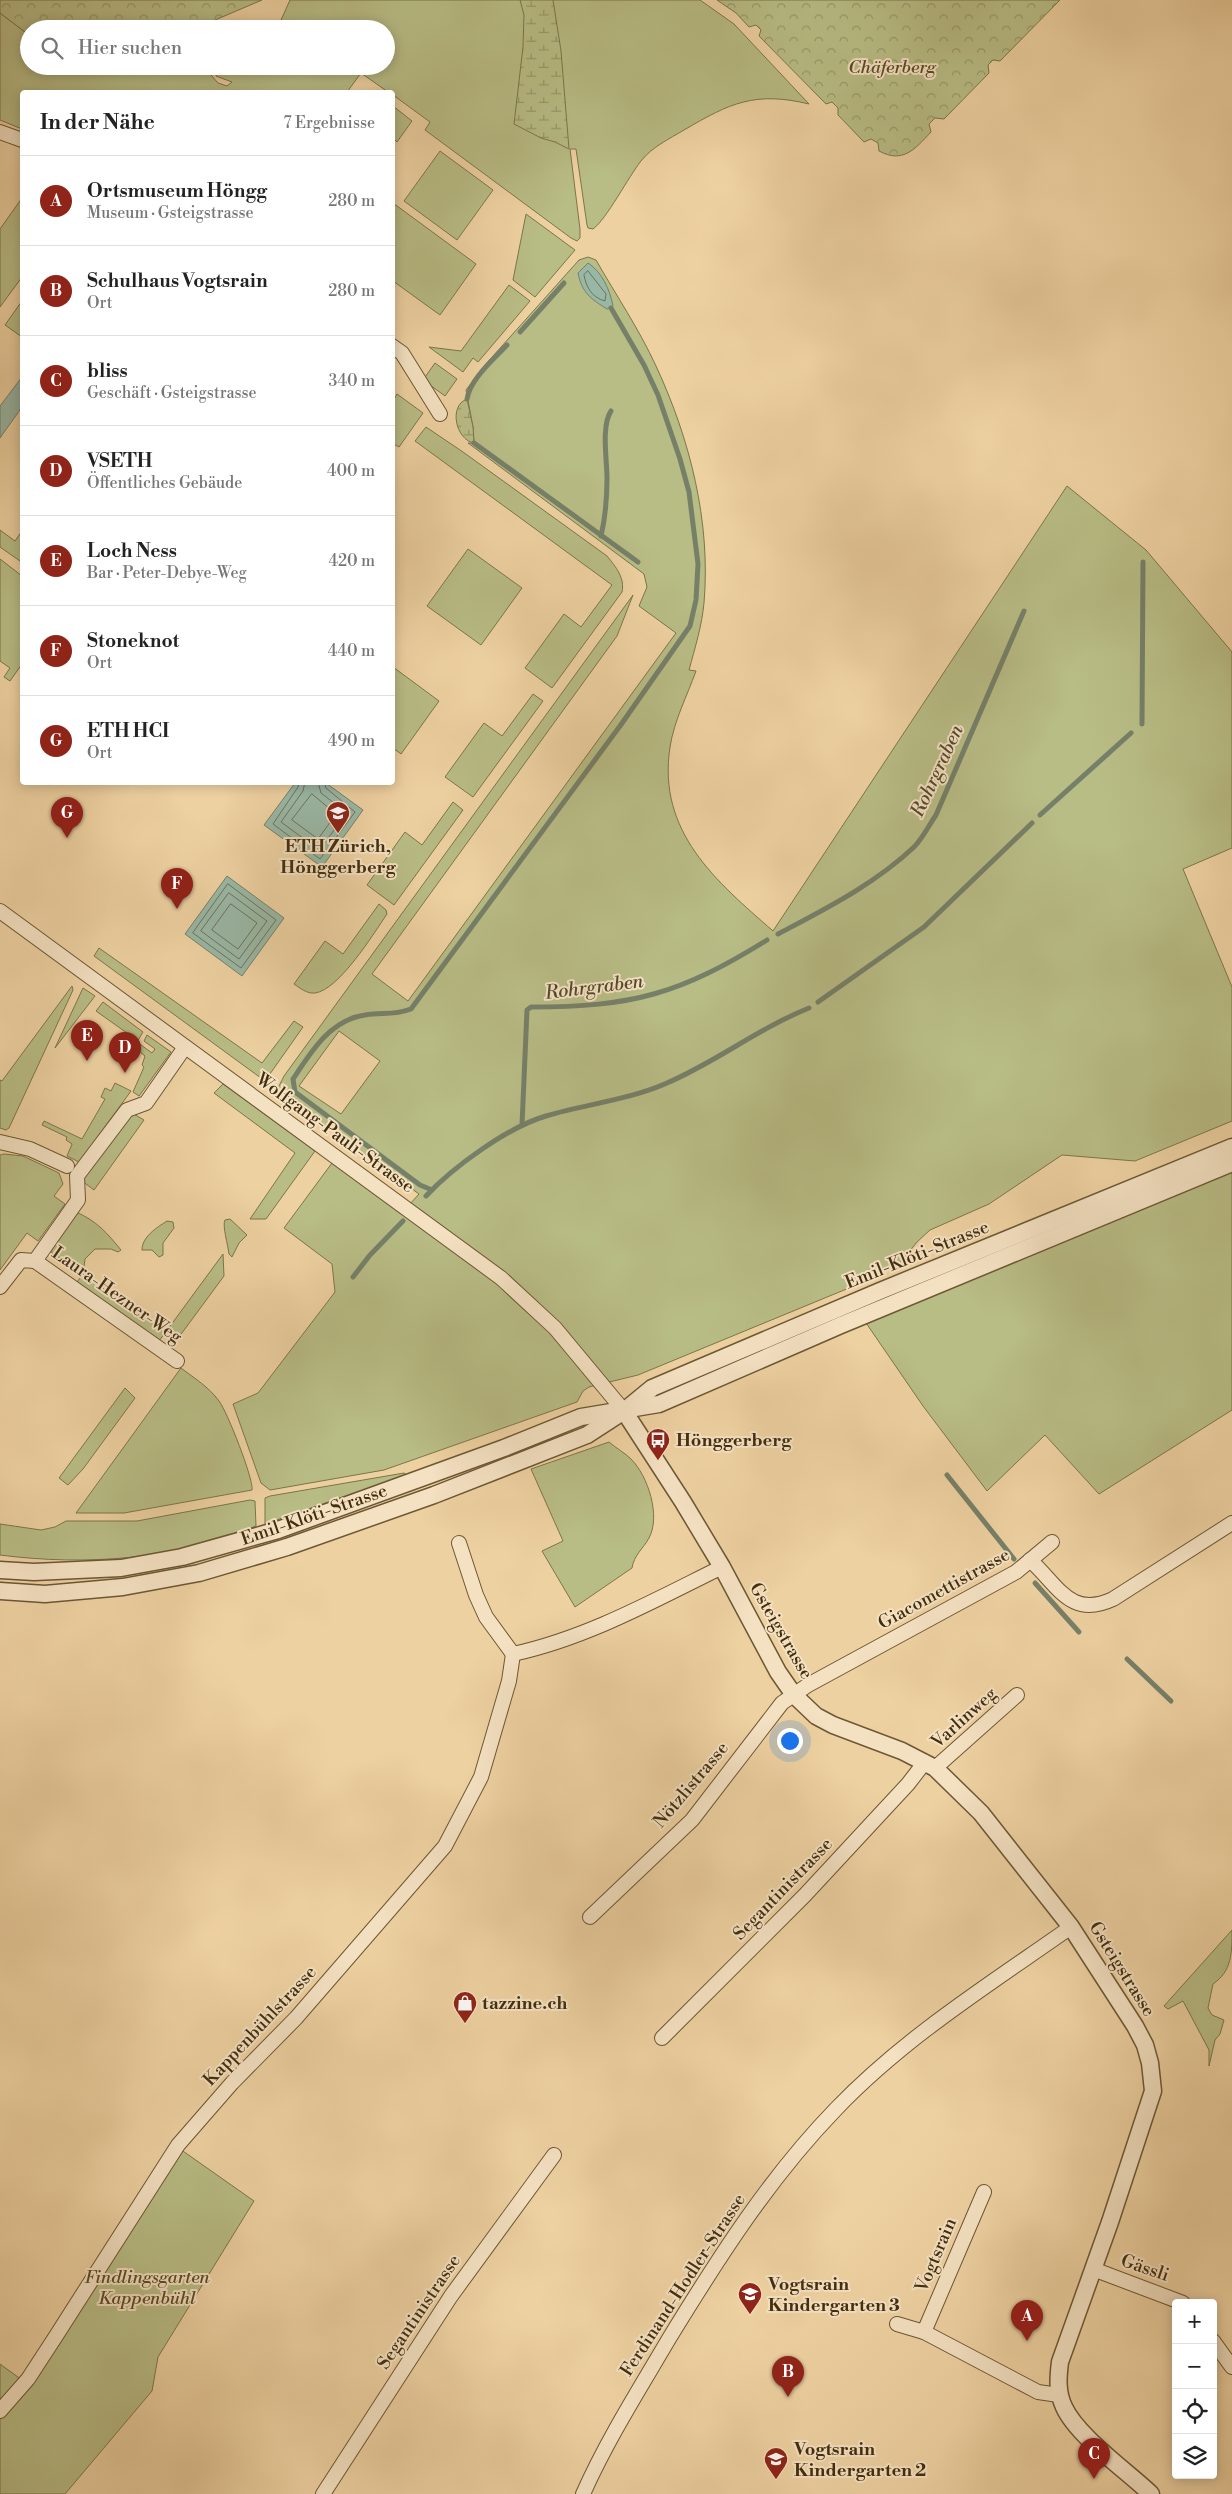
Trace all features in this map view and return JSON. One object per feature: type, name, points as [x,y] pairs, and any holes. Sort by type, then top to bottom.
[{"type":"street","points":[[0,132],[20,139]]},
{"type":"street","points":[[395,348],[402,353],[440,414]]},
{"type":"street","name":"Wolfgang-Pauli-Strasse","points":[[0,912],[501,1278],[556,1328],[624,1411]]},
{"type":"street","points":[[0,1287],[21,1260],[35,1261],[78,1200],[77,1176],[127,1110],[146,1103],[185,1048]]},
{"type":"street","points":[[0,1142],[30,1148],[67,1166]]},
{"type":"street","name":"Emil-Klöti-Strasse","points":[[0,1591],[44,1594],[89,1592],[199,1573],[287,1547],[434,1495],[587,1434],[624,1411],[652,1388],[880,1291],[1232,1147]]},
{"type":"street","name":"Emil-Klöti-Strasse","points":[[0,1570],[34,1572],[121,1568],[182,1557],[278,1530],[504,1448],[580,1417],[658,1404],[841,1325],[1232,1164]]},
{"type":"street","name":"Laura-Hezner-Weg","points":[[35,1261],[177,1360]]},
{"type":"street","name":"Gsteigstrasse","points":[[624,1411],[658,1461],[722,1567],[778,1672],[794,1694],[816,1716],[833,1726],[930,1765],[981,1813],[1071,1926],[1135,2026],[1145,2045],[1153,2091],[1145,2120],[1060,2362],[1059,2395],[1070,2418],[1091,2440],[1151,2494]]},
{"type":"street","name":"Giacomettistrasse","points":[[794,1694],[1016,1572],[1030,1560],[1066,1599],[1075,1603],[1094,1605],[1113,1599],[1232,1523]]},
{"type":"street","points":[[1030,1560],[1052,1542]]},
{"type":"street","points":[[459,1543],[476,1595],[486,1617],[513,1654],[548,1646],[594,1628],[722,1567]]},
{"type":"street","points":[[0,1563],[34,1572]]},
{"type":"street","name":"Kappenbühlstrasse","points":[[0,2411],[28,2379],[178,2145],[232,2083],[296,2018],[445,1846],[481,1777],[509,1681],[513,1654]]},
{"type":"street","name":"Nötzlistrasse","points":[[590,1917],[692,1820],[782,1703],[794,1694]]},
{"type":"street","name":"Varlinweg","points":[[930,1765],[1017,1695]]},
{"type":"street","name":"Segantinistrasse","points":[[662,2038],[805,1895],[908,1784],[930,1765]]},
{"type":"street","name":"Ferdinand-Hodler-Strasse","points":[[583,2494],[636,2393],[716,2263],[751,2211],[793,2156],[836,2108],[932,2024],[1071,1926]]},
{"type":"street","name":"Segantinistrasse","points":[[322,2494],[451,2296],[554,2156]]},
{"type":"street","name":"Vogtsrain","points":[[924,2332],[984,2192]]},
{"type":"street","name":"Gässli","points":[[1093,2269],[1172,2299]]},
{"type":"street","points":[[897,2324],[924,2332],[1038,2392],[1059,2395]]},
{"type":"street","points":[[1215,2344],[1232,2367]]},
{"type":"green space","points":[[0,0],[262,0],[215,20],[20,20],[20,28],[0,13]]},
{"type":"green space","points":[[290,0],[700,0],[734,24],[809,104],[790,100],[758,99],[730,106],[684,130],[645,156],[604,217],[593,229],[588,228],[587,225],[576,149],[570,149],[580,229],[580,238],[577,241],[425,130],[430,122],[395,96],[395,90],[385,90],[364,75],[395,75],[395,20],[281,20]]},
{"type":"green space","points":[[520,0],[553,0],[561,51],[569,149],[541,138],[514,124],[523,47],[524,15]]},
{"type":"green space","name":"Chäferberg","points":[[717,0],[1060,0],[1000,61],[993,60],[988,65],[989,73],[944,119],[935,118],[929,124],[931,132],[914,149],[908,153],[895,156],[879,151],[878,143],[871,139],[864,142],[838,115],[838,108],[832,102],[826,104],[759,36],[761,30],[756,25],[749,27],[736,13]]},
{"type":"green space","points":[[0,13],[20,28],[20,75],[211,75],[218,83],[227,86],[232,82],[216,76],[360,75],[348,90],[20,90],[20,128],[0,120]]},
{"type":"green space","points":[[395,108],[412,121],[397,142],[395,140]]},
{"type":"green space","points":[[440,151],[493,190],[457,240],[404,201]]},
{"type":"green space","points":[[20,201],[20,280],[0,307],[0,229]]},
{"type":"green space","points":[[395,204],[476,264],[440,315],[395,282]]},
{"type":"green space","points":[[526,214],[575,250],[535,297],[513,280]]},
{"type":"green space","points":[[588,257],[596,260],[635,325],[656,366],[679,422],[688,452],[701,512],[704,542],[704,603],[700,628],[689,670],[696,671],[678,718],[670,747],[668,777],[673,805],[682,829],[695,852],[731,893],[773,931],[1067,486],[1146,550],[1232,652],[1232,848],[1183,869],[1232,987],[1232,1121],[1135,1161],[1062,1155],[989,1204],[930,1230],[917,1242],[901,1262],[866,1281],[638,1375],[589,1387],[583,1391],[577,1402],[384,1470],[270,1490],[261,1483],[233,1404],[258,1393],[335,1292],[332,1264],[284,1228],[332,1163],[401,1214],[419,1194],[277,1090],[284,1076],[633,595],[617,636],[372,974],[408,1001],[676,633],[639,606],[647,587],[644,574],[468,443],[474,443],[466,390],[484,366],[579,260]],"holes":[[[339,1031],[380,1061],[341,1114],[299,1086]]]},
{"type":"green space","points":[[509,285],[530,301],[478,362],[473,358],[463,372],[429,347],[461,351]]},
{"type":"green space","points":[[20,304],[20,336],[5,325]]},
{"type":"green space","points":[[435,363],[457,379],[445,396],[423,380]]},
{"type":"green space","points":[[397,394],[423,413],[399,447],[395,445],[395,398]]},
{"type":"green space","points":[[467,399],[473,427],[474,443],[468,441],[463,436],[457,422],[458,408]]},
{"type":"green space","points":[[426,427],[607,556],[619,573],[623,587],[622,592],[552,688],[525,668],[564,614],[581,627],[612,585],[415,441]]},
{"type":"green space","points":[[0,530],[15,541],[20,534],[20,561],[0,547]]},
{"type":"green space","points":[[468,549],[522,588],[481,645],[427,606]]},
{"type":"green space","points":[[0,559],[20,574],[20,667],[10,681],[4,677],[10,668],[0,661]]},
{"type":"green space","points":[[395,668],[439,701],[401,754],[395,750]]},
{"type":"green space","points":[[533,694],[543,701],[473,797],[445,777],[484,723],[502,736]]},
{"type":"green space","points":[[453,802],[463,810],[394,905],[367,885],[405,832],[422,845]]},
{"type":"green space","points":[[379,904],[386,910],[387,914],[365,947],[335,982],[324,990],[315,993],[306,992],[294,984],[325,941],[343,954]]},
{"type":"green space","points":[[99,948],[262,1063],[294,1021],[303,1027],[265,1081],[94,956]]},
{"type":"green space","points":[[72,986],[73,990],[9,1128],[6,1130],[0,1128],[0,1080],[2,1081]]},
{"type":"green space","points":[[83,988],[95,996],[55,1048]]},
{"type":"green space","points":[[103,1002],[143,1032],[137,1042],[152,1053],[155,1049],[144,1041],[147,1035],[171,1052],[139,1096],[133,1092],[144,1067],[142,1065],[145,1056],[126,1041],[127,1033],[96,1011]]},
{"type":"green space","points":[[115,1083],[131,1091],[79,1162],[67,1156],[72,1144],[66,1140],[67,1137],[42,1125],[44,1121],[82,1139],[105,1099],[101,1097],[105,1088],[111,1091]]},
{"type":"green space","points":[[223,1084],[315,1151],[266,1219],[250,1219],[295,1153],[214,1093]]},
{"type":"green space","points":[[132,1113],[144,1120],[94,1190],[82,1181]]},
{"type":"green space","points":[[0,1155],[23,1156],[59,1173],[63,1184],[54,1196],[65,1204],[38,1241],[27,1233],[0,1270]]},
{"type":"green space","points":[[1232,1169],[1232,1410],[1099,1494],[1045,1435],[987,1491],[923,1406],[864,1320]]},
{"type":"green space","points":[[76,1212],[90,1219],[101,1228],[121,1250],[118,1252],[111,1249],[95,1249],[85,1259],[83,1274],[48,1250]]},
{"type":"green space","points":[[230,1219],[247,1235],[239,1243],[232,1257],[229,1254],[224,1226],[225,1220]]},
{"type":"green space","points":[[167,1221],[173,1222],[174,1228],[163,1243],[163,1255],[159,1257],[152,1250],[142,1250],[147,1237]]},
{"type":"green space","points":[[223,1254],[224,1276],[176,1341],[165,1333]]},
{"type":"green space","points":[[83,1274],[165,1333],[159,1341],[77,1282]]},
{"type":"green space","points":[[181,1368],[211,1391],[223,1407],[245,1460],[252,1490],[124,1513],[76,1513]]},
{"type":"green space","points":[[125,1388],[135,1398],[83,1469],[68,1485],[59,1478]]},
{"type":"green space","points":[[609,1442],[631,1459],[643,1475],[653,1508],[654,1519],[652,1529],[632,1568],[575,1607],[542,1551],[563,1541],[531,1469]]},
{"type":"green space","points":[[404,1473],[407,1475],[265,1524],[265,1498],[270,1496]]},
{"type":"green space","points":[[250,1500],[255,1501],[256,1526],[194,1546],[162,1553],[97,1560],[65,1560],[0,1555],[0,1524],[41,1530],[55,1527],[66,1521],[137,1521]]},
{"type":"green space","points":[[1232,1930],[1230,1961],[1224,1973],[1213,1984],[1208,2008],[1212,2015],[1224,2020],[1220,2034],[1215,2040],[1209,2066],[1209,2050],[1183,2001],[1168,2009],[1164,2006]]},
{"type":"green space","name":"Findlingsgarten Kappenbühl","points":[[180,2149],[254,2201],[158,2357],[152,2391],[65,2494],[0,2494],[0,2419]]},
{"type":"green space","points":[[0,2364],[22,2380],[0,2403]]},
{"type":"water","points":[[588,263],[601,276],[610,294],[613,306],[607,309],[592,298],[582,286],[578,273]]},
{"type":"water","points":[[20,380],[20,410],[0,438],[0,406]]},
{"type":"water","points":[[294,785],[329,785],[363,810],[322,867],[264,825]]},
{"type":"water","points":[[227,876],[284,918],[242,976],[185,934]]},
{"type":"waterway","points":[[520,332],[564,283]]},
{"type":"waterway","points":[[432,1190],[420,1185],[295,1092],[293,1079],[314,1048],[342,1023],[365,1015],[411,1009],[620,726],[690,626],[696,600],[698,564],[689,492],[658,395],[644,365],[611,308]]},
{"type":"waterway","points":[[467,399],[478,377],[507,345]]},
{"type":"waterway","points":[[601,536],[607,492],[605,434],[611,411]]},
{"type":"waterway","points":[[474,443],[638,562]]},
{"type":"waterway","name":"Rohrgraben","points":[[1142,724],[1143,562]]},
{"type":"waterway","name":"Rohrgraben","points":[[778,934],[831,905],[883,873],[920,840],[936,815],[1024,611]]},
{"type":"waterway","name":"Rohrgraben","points":[[1040,815],[1131,733]]},
{"type":"waterway","name":"Rohrgraben","points":[[818,1002],[924,927],[1032,823]]},
{"type":"waterway","name":"Rohrgraben","points":[[522,1125],[527,1010],[531,1007],[599,1004],[655,994],[708,973],[767,940]]},
{"type":"waterway","name":"Rohrgraben","points":[[426,1196],[451,1173],[482,1149],[498,1138],[531,1121],[653,1089],[685,1075],[773,1025],[809,1008]]},
{"type":"waterway","name":"Rohrgraben","points":[[353,1277],[370,1255],[403,1221]]},
{"type":"waterway","points":[[947,1475],[1014,1559]]},
{"type":"waterway","points":[[1035,1583],[1079,1632]]},
{"type":"waterway","points":[[1127,1659],[1171,1701]]},
{"type":"place","name":"ETH Zürich, Hönggerberg","points":[[338,834]]},
{"type":"place","name":"ETH HCI","points":[[67,838]]},
{"type":"place","name":"Stoneknot","points":[[177,909]]},
{"type":"place","name":"Loch Ness","points":[[87,1061]]},
{"type":"place","name":"VSETH","points":[[125,1073]]},
{"type":"place","name":"Hönggerberg","points":[[658,1461]]},
{"type":"place","name":"tazzine.ch","points":[[465,2024]]},
{"type":"place","name":"Vogtsrain Kindergarten 3","points":[[750,2315]]},
{"type":"place","name":"Ortsmuseum Höngg","points":[[1027,2341]]},
{"type":"place","name":"Schulhaus Vogtsrain","points":[[788,2397]]},
{"type":"place","name":"bliss","points":[[1094,2479]]},
{"type":"place","name":"Vogtsrain Kindergarten 2","points":[[776,2480]]}]
